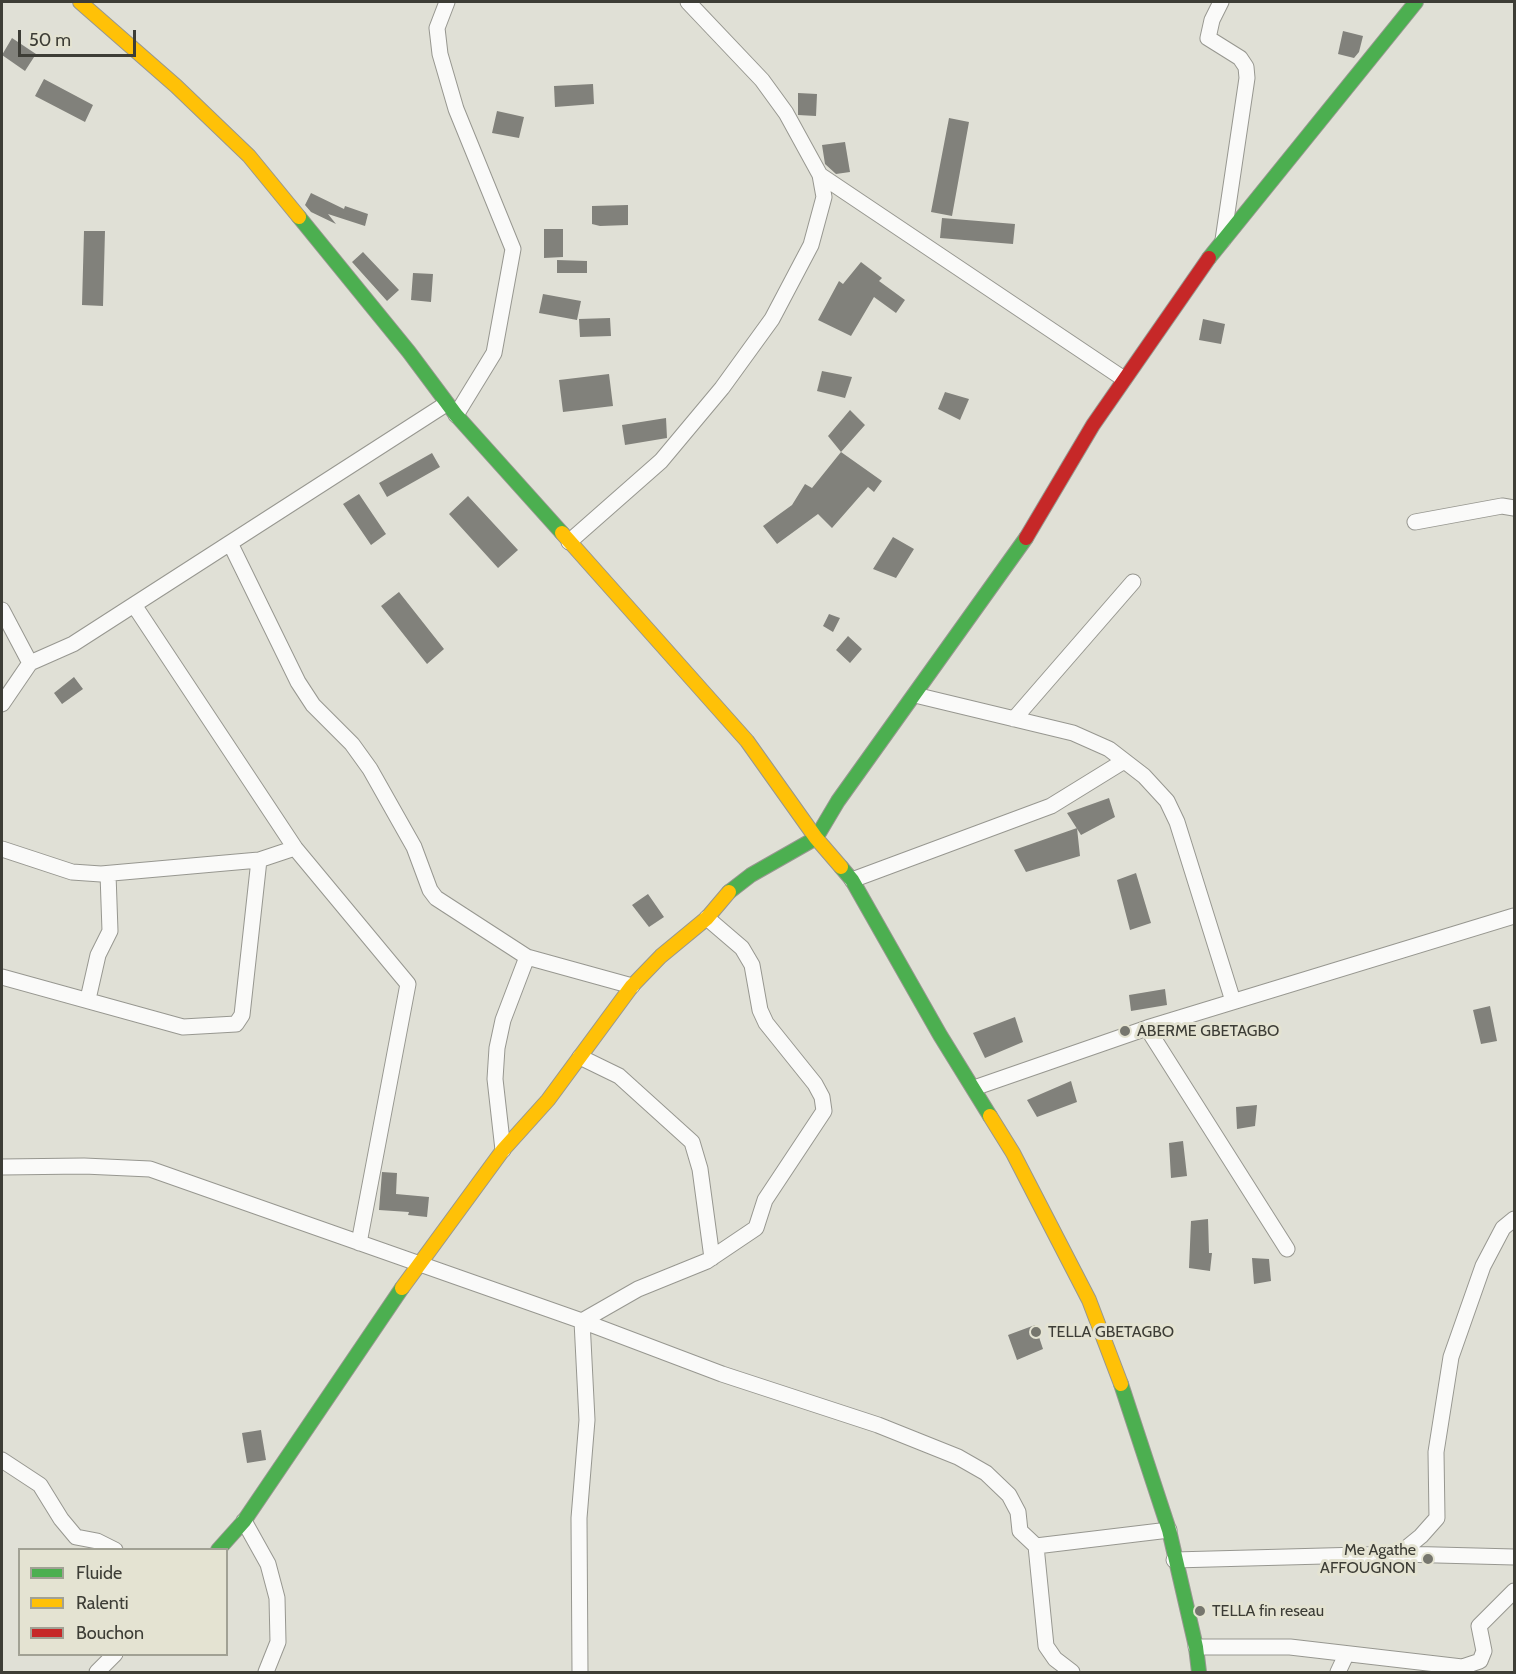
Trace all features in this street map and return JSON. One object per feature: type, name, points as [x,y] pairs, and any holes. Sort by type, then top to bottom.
[{"type":"street","points":[[80,2],[176,86],[249,156],[409,352],[451,409],[747,741],[816,838],[852,880],[940,1035],[1013,1153],[1089,1300],[1132,1414],[1169,1530],[1174,1560],[1196,1647],[1199,1672]]},
{"type":"street","points":[[2,704],[30,663],[73,644],[230,543],[451,409],[494,353],[513,249],[456,109],[440,54],[437,27],[447,2]]},
{"type":"street","points":[[569,542],[661,461],[722,388],[772,319],[811,244],[824,196],[820,175],[786,112],[762,80],[688,2]]},
{"type":"street","points":[[1221,2],[1212,20],[1208,38],[1240,58],[1247,78],[1223,240]]},
{"type":"street","points":[[220,1548],[244,1521],[419,1263],[503,1149],[548,1100],[632,986],[661,956],[707,918],[722,897],[751,875],[816,838],[838,801],[1023,544],[1093,425],[1223,240],[1416,2]]},
{"type":"street","points":[[820,175],[1124,379]]},
{"type":"street","points":[[1415,522],[1502,506],[1515,508]]},
{"type":"street","points":[[230,543],[298,682],[313,705],[352,744],[370,770],[414,847],[430,890],[445,906],[527,957],[632,986]]},
{"type":"street","points":[[1014,719],[1133,582]]},
{"type":"street","points":[[134,605],[295,848],[408,984],[359,1243]]},
{"type":"street","points":[[2,610],[30,663]]},
{"type":"street","points":[[915,695],[1073,733],[1109,749],[1144,776],[1167,801],[1177,822],[1233,1001]]},
{"type":"street","points":[[852,880],[1051,806],[1124,761]]},
{"type":"street","points":[[2,849],[72,872],[108,874],[260,860],[295,848]]},
{"type":"street","points":[[2,977],[183,1027],[236,1024],[242,1016],[260,860]]},
{"type":"street","points":[[88,999],[98,955],[110,931],[108,874]]},
{"type":"street","points":[[974,1088],[1147,1028],[1515,916]]},
{"type":"street","points":[[582,1321],[638,1289],[712,1258],[756,1228],[765,1200],[824,1111],[822,1097],[815,1084],[766,1023],[760,1010],[752,965],[742,948],[707,918]]},
{"type":"street","points":[[503,1149],[495,1078],[496,1048],[503,1020],[527,957]]},
{"type":"street","points":[[1147,1028],[1287,1249]]},
{"type":"street","points":[[580,1057],[619,1076],[692,1142],[700,1169],[712,1258]]},
{"type":"street","points":[[2,1167],[84,1166],[150,1169],[582,1321],[722,1374],[878,1425],[958,1457],[986,1473],[1009,1495],[1018,1512],[1020,1531],[1036,1546],[1046,1646],[1056,1659],[1072,1672]]},
{"type":"street","points":[[1400,1554],[1437,1518],[1436,1452],[1451,1358],[1483,1266],[1503,1228],[1515,1218]]},
{"type":"street","points":[[579,1672],[579,1518],[587,1420],[582,1321]]},
{"type":"street","points":[[2,1460],[40,1485],[61,1519],[76,1537],[110,1545],[113,1548]]},
{"type":"street","points":[[244,1521],[268,1564],[277,1598],[278,1642],[266,1672]]},
{"type":"street","points":[[1036,1546],[1169,1530]]},
{"type":"street","points":[[1174,1560],[1400,1554],[1515,1557]]},
{"type":"street","points":[[1196,1647],[1290,1647],[1462,1667],[1480,1661],[1484,1651],[1479,1626],[1515,1591]]},
{"type":"street","points":[[1338,1672],[1346,1655]]},
{"type":"street","points":[[97,1672],[113,1656]]},
{"type":"building","points":[[1343,31],[1363,36],[1359,52],[1354,58],[1338,54]]},
{"type":"building","points":[[12,38],[36,54],[25,71],[2,55]]},
{"type":"building","points":[[44,79],[93,105],[85,122],[35,96]]},
{"type":"building","points":[[593,84],[594,104],[555,107],[554,86]]},
{"type":"building","points":[[798,93],[817,94],[816,116],[798,115]]},
{"type":"building","points":[[497,111],[524,117],[519,138],[492,133]]},
{"type":"building","points":[[949,118],[969,122],[952,216],[931,212]]},
{"type":"building","points":[[845,142],[850,172],[836,174],[825,164],[822,145]]},
{"type":"building","points":[[311,193],[344,209],[345,206],[368,214],[365,226],[328,214],[336,224],[311,212],[305,205]]},
{"type":"building","points":[[628,205],[628,225],[592,224],[592,206]]},
{"type":"building","points":[[942,218],[1015,224],[1013,244],[940,238]]},
{"type":"building","points":[[544,229],[563,229],[563,257],[544,258]]},
{"type":"building","points":[[84,231],[105,231],[103,306],[82,305]]},
{"type":"building","points":[[363,252],[399,290],[387,301],[352,262]]},
{"type":"building","points":[[557,260],[587,261],[587,273],[557,273]]},
{"type":"building","points":[[861,262],[882,278],[879,281],[905,300],[896,313],[874,297],[851,336],[818,320],[839,281],[843,284]]},
{"type":"building","points":[[413,273],[433,274],[431,302],[411,300]]},
{"type":"building","points":[[543,294],[581,301],[577,320],[539,313]]},
{"type":"building","points":[[610,318],[611,336],[580,337],[579,319]]},
{"type":"building","points":[[1203,319],[1225,324],[1221,344],[1199,340]]},
{"type":"building","points":[[822,371],[852,377],[845,398],[817,391]]},
{"type":"building","points":[[609,374],[613,406],[563,412],[559,380]]},
{"type":"building","points":[[945,392],[969,399],[960,420],[938,409]]},
{"type":"building","points":[[850,410],[865,425],[841,452],[828,436]]},
{"type":"building","points":[[666,418],[667,438],[625,445],[622,425]]},
{"type":"building","points":[[841,452],[882,481],[874,492],[868,487],[832,528],[818,514],[777,544],[763,526],[792,505],[805,484],[812,488]]},
{"type":"building","points":[[432,453],[440,467],[387,497],[379,483]]},
{"type":"building","points":[[359,494],[386,534],[371,545],[343,504]]},
{"type":"building","points":[[468,496],[518,550],[498,568],[449,514]]},
{"type":"building","points":[[893,537],[914,549],[896,578],[873,569]]},
{"type":"building","points":[[399,592],[444,649],[427,664],[381,606]]},
{"type":"building","points":[[829,614],[840,618],[833,632],[823,626]]},
{"type":"building","points":[[848,636],[862,649],[850,663],[836,650]]},
{"type":"building","points":[[74,677],[83,689],[62,704],[54,693]]},
{"type":"building","points":[[1109,798],[1115,817],[1081,835],[1067,813]]},
{"type":"building","points":[[1077,828],[1080,856],[1026,872],[1014,850]]},
{"type":"building","points":[[1136,873],[1151,923],[1130,930],[1117,880]]},
{"type":"building","points":[[648,894],[664,917],[649,927],[632,905]]},
{"type":"building","points":[[1165,989],[1167,1005],[1131,1011],[1129,995]]},
{"type":"building","points":[[1490,1006],[1497,1041],[1481,1044],[1473,1010]]},
{"type":"building","points":[[1015,1017],[1023,1042],[985,1058],[973,1033]]},
{"type":"building","points":[[1071,1081],[1077,1102],[1037,1117],[1027,1100]]},
{"type":"building","points":[[1257,1105],[1255,1126],[1237,1129],[1236,1107]]},
{"type":"building","points":[[1183,1141],[1187,1176],[1171,1178],[1169,1143]]},
{"type":"building","points":[[382,1172],[397,1173],[396,1194],[429,1197],[427,1217],[408,1215],[409,1212],[379,1210]]},
{"type":"building","points":[[1208,1219],[1209,1253],[1212,1253],[1210,1271],[1189,1268],[1191,1221]]},
{"type":"building","points":[[1252,1258],[1269,1259],[1271,1281],[1254,1284]]},
{"type":"building","points":[[1035,1325],[1043,1349],[1017,1360],[1008,1335]]},
{"type":"building","points":[[261,1430],[266,1460],[247,1463],[242,1433]]},
{"type":"traffic: fast","points":[[1209,258],[1416,2]]},
{"type":"traffic: fast","points":[[299,217],[409,352],[456,415],[562,533]]},
{"type":"traffic: fast","points":[[729,892],[751,875],[816,838],[838,801],[1026,538]]},
{"type":"traffic: fast","points":[[841,867],[852,880],[940,1035],[990,1116]]},
{"type":"traffic: fast","points":[[220,1548],[244,1521],[402,1288]]},
{"type":"traffic: fast","points":[[1121,1384],[1169,1530],[1196,1647],[1199,1672]]},
{"type":"traffic: slow","points":[[80,2],[176,86],[249,156],[299,217]]},
{"type":"traffic: slow","points":[[562,533],[747,741],[816,838],[841,867]]},
{"type":"traffic: slow","points":[[402,1288],[503,1150],[548,1100],[632,986],[661,956],[707,918],[729,892]]},
{"type":"traffic: slow","points":[[990,1116],[1013,1153],[1089,1300],[1121,1384]]},
{"type":"traffic: jam","points":[[1026,538],[1093,425],[1209,258]]},
{"type":"place","name":"ABERME GBETAGBO","points":[[1125,1031]]},
{"type":"place","name":"TELLA GBETAGBO","points":[[1036,1332]]},
{"type":"place","name":"Me Agathe AFFOUGNON","points":[[1428,1559]]},
{"type":"place","name":"TELLA fin reseau","points":[[1200,1611]]}]
